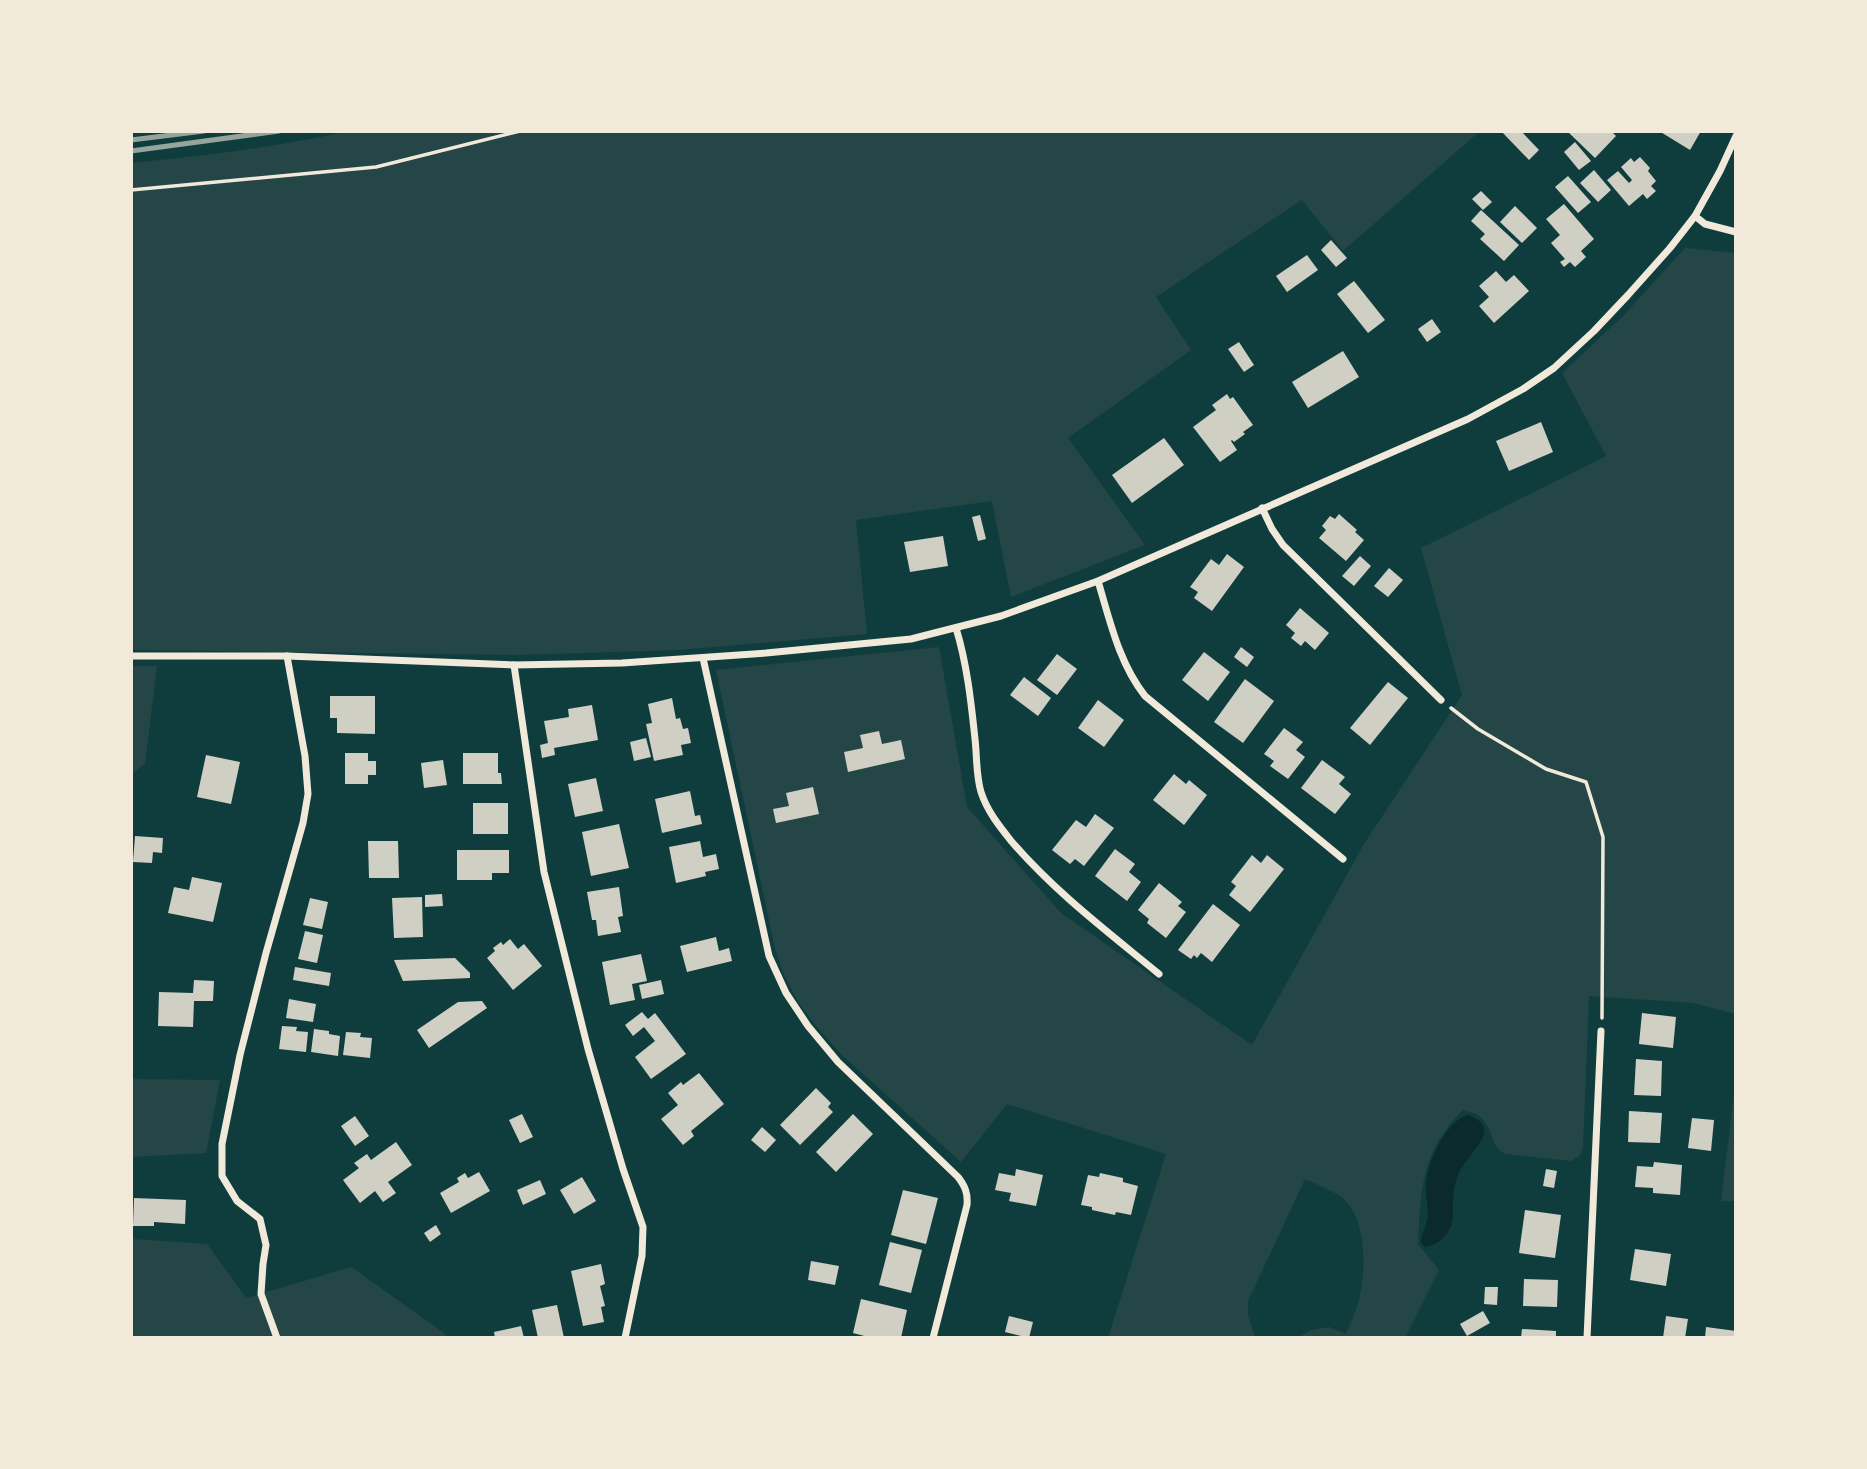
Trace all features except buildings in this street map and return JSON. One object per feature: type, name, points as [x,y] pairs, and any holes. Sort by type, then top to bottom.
[{"type":"street","points":[[131,656],[288,656],[514,665],[622,663],[911,639],[1001,616],[1098,581],[1468,419],[1554,368],[1594,331],[1662,257],[1695,216],[1736,136]]},
{"type":"street","points":[[1695,216],[1705,224],[1736,232]]},
{"type":"street","points":[[1262,508],[1283,545],[1441,700]]},
{"type":"street","points":[[1098,581],[1123,660],[1145,696],[1343,859]]},
{"type":"street","points":[[956,628],[971,693],[980,791],[989,810],[1026,858],[1071,901],[1159,974]]},
{"type":"street","points":[[277,1338],[261,1294],[267,1245],[260,1219],[237,1201],[222,1176],[222,1144],[240,1055],[303,823],[308,794],[305,756],[288,656]]},
{"type":"street","points":[[703,658],[769,956],[786,993],[808,1026],[838,1062],[965,1185],[967,1205],[933,1338]]},
{"type":"street","points":[[514,665],[544,872],[587,1049],[643,1227],[642,1256],[625,1338]]},
{"type":"street","points":[[1587,1338],[1601,1031]]},
{"type":"path","points":[[131,190],[376,167],[520,131]]},
{"type":"path","points":[[1441,700],[1478,729],[1546,769],[1586,782],[1603,836],[1601,1031]]},
{"type":"shaded area","points":[[349,131],[1480,131],[1343,251],[1302,200],[1156,297],[1191,350],[1068,438],[1145,545],[1011,597],[992,501],[856,520],[867,634],[680,650],[518,655],[131,650],[131,163],[295,142]]},
{"type":"shaded area","points":[[1685,248],[1736,253],[1736,1014],[1693,1003],[1589,996],[1583,1148],[1579,1156],[1571,1161],[1505,1154],[1497,1146],[1484,1120],[1463,1110],[1439,1141],[1426,1172],[1420,1205],[1418,1244],[1439,1270],[1405,1338],[1297,1338],[1311,1330],[1329,1327],[1346,1334],[1358,1304],[1363,1278],[1361,1235],[1352,1209],[1340,1196],[1305,1179],[1248,1301],[1248,1315],[1255,1338],[1108,1338],[1166,1154],[1007,1104],[961,1162],[843,1056],[798,1002],[775,949],[716,670],[939,647],[967,807],[1061,913],[1252,1045],[1364,844],[1462,695],[1421,548],[1606,456],[1562,373],[1623,316]]},
{"type":"shaded area","points":[[131,666],[157,666],[145,764],[131,774]]},
{"type":"shaded area","points":[[1736,1078],[1736,1201],[1721,1201]]},
{"type":"shaded area","points":[[131,1079],[220,1080],[206,1153],[131,1157]]},
{"type":"shaded area","points":[[1468,1115],[1482,1124],[1483,1137],[1458,1175],[1452,1225],[1440,1240],[1425,1247],[1421,1239],[1428,1216],[1426,1188],[1430,1164],[1452,1125]]},
{"type":"shaded area","points":[[131,1239],[207,1244],[246,1298],[351,1267],[444,1333],[446,1338],[131,1338]]},
{"type":"railway","points":[[131,140],[204,131]]},
{"type":"railway","points":[[131,151],[279,131]]}]
